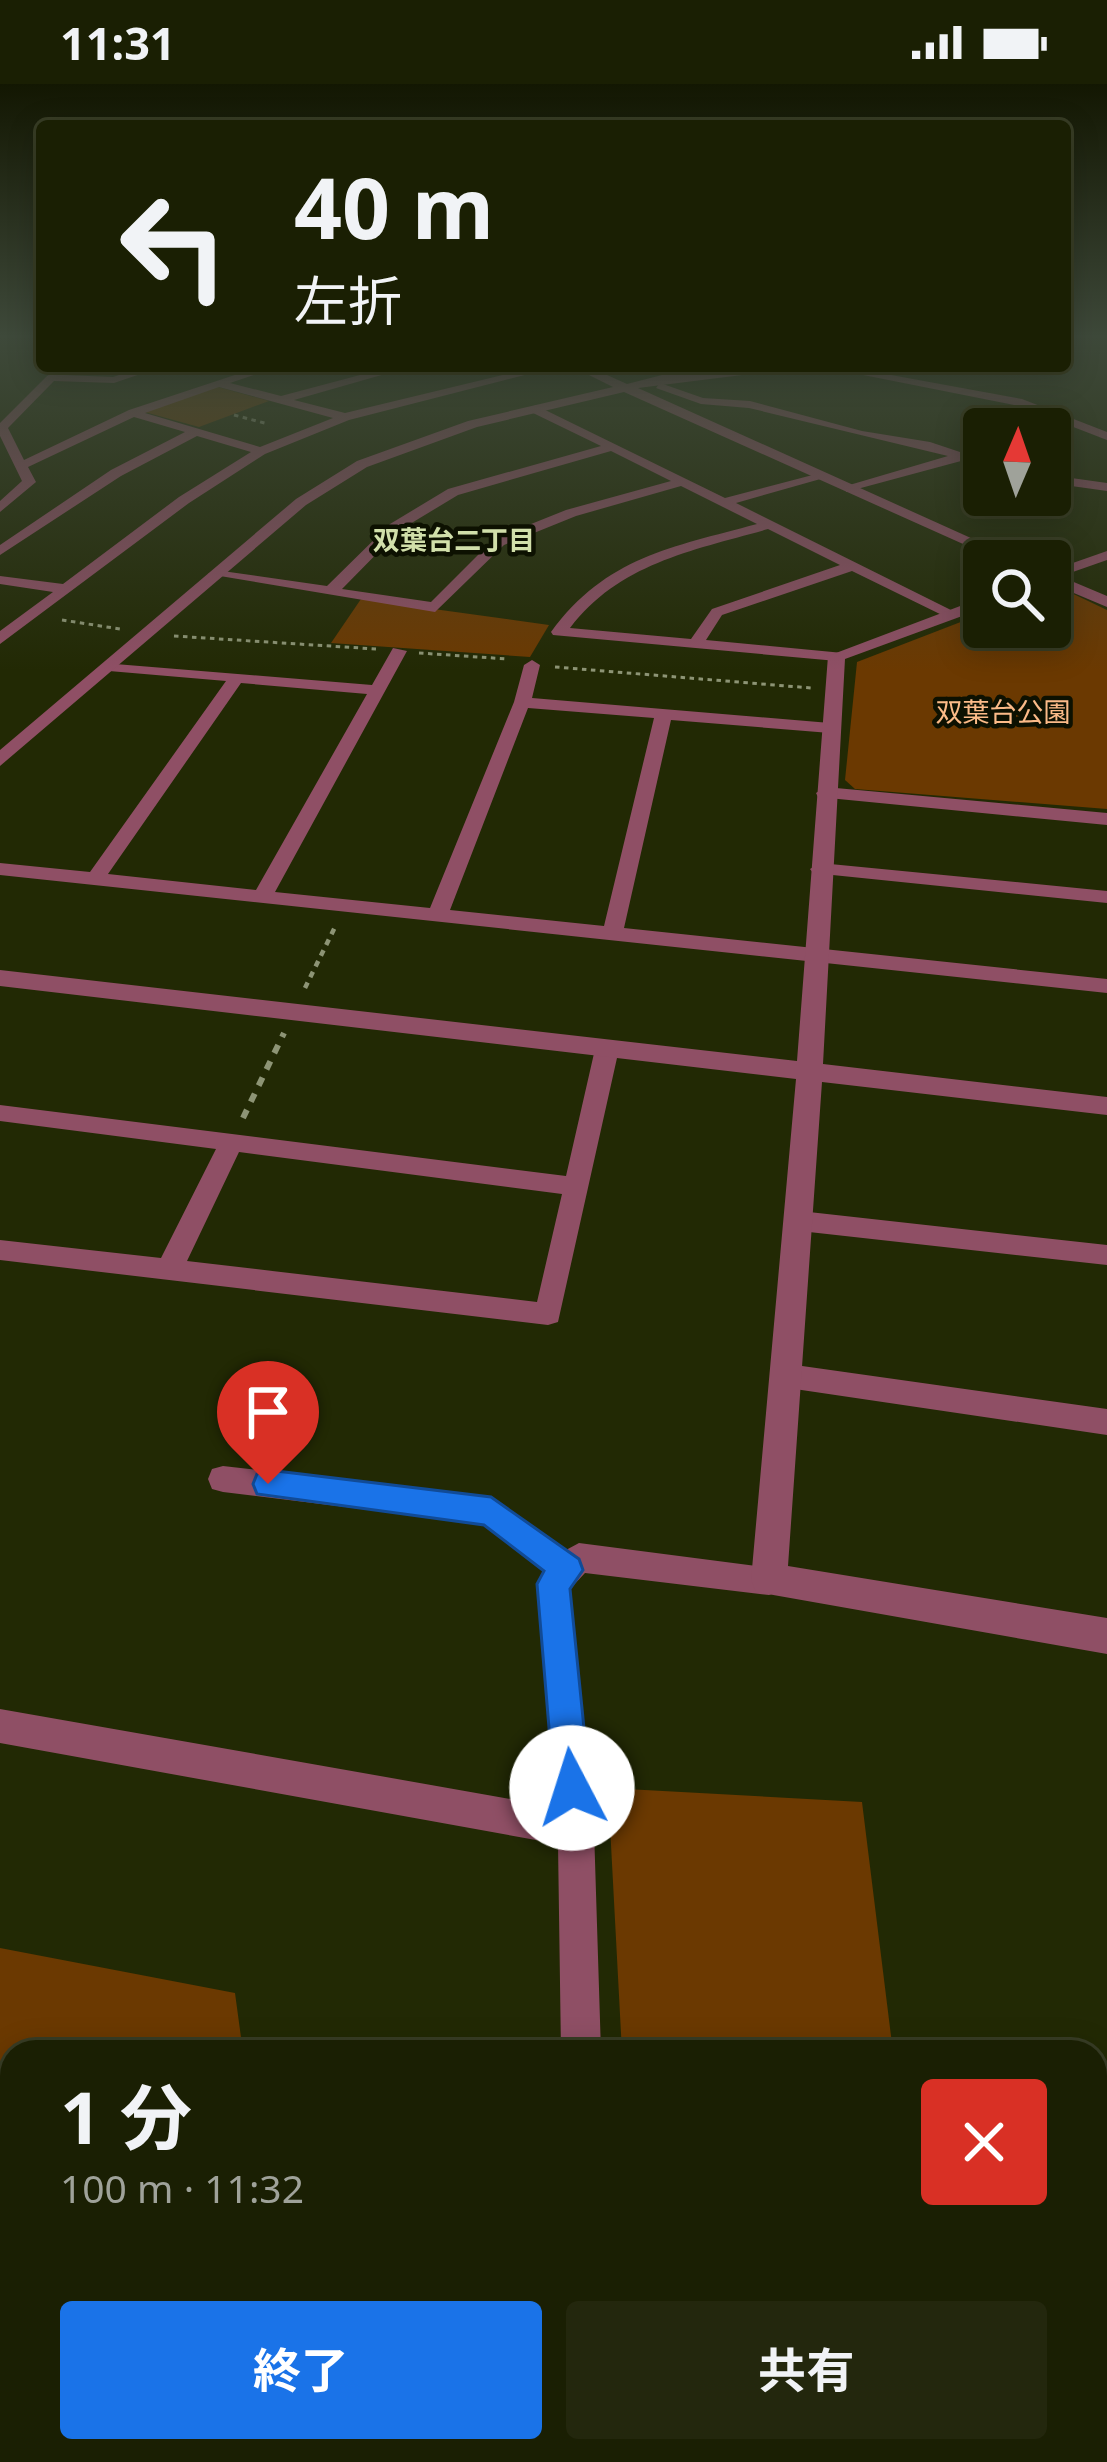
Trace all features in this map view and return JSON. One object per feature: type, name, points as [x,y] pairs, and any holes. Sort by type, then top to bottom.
[{"type":"street","points":[[0,508],[29,482],[13,449]]},
{"type":"street","points":[[22,466],[58,449]]},
{"type":"street","points":[[0,551],[116,472],[161,449]]},
{"type":"street","points":[[254,449],[261,451]]},
{"type":"street","points":[[0,639],[217,476],[266,449]]},
{"type":"street","points":[[0,760],[215,574],[339,476],[397,449]]},
{"type":"street","points":[[331,591],[395,527],[453,492],[604,449]]},
{"type":"street","points":[[615,449],[951,614]]},
{"type":"street","points":[[761,449],[966,540]]},
{"type":"street","points":[[927,449],[963,458]]},
{"type":"street","points":[[851,489],[959,457]]},
{"type":"street","points":[[725,502],[819,475]]},
{"type":"street","points":[[215,574],[435,607],[475,564],[525,530],[682,482]]},
{"type":"street","points":[[1071,482],[1107,487]]},
{"type":"street","points":[[769,525],[642,561],[604,579],[586,593],[560,632],[837,656],[963,610]]},
{"type":"street","points":[[1071,569],[1107,555]]},
{"type":"street","points":[[695,644],[709,620],[728,606],[852,566]]},
{"type":"street","points":[[0,580],[63,589]]},
{"type":"street","points":[[1071,586],[1107,602]]},
{"type":"street","points":[[263,896],[399,651]]},
{"type":"street","points":[[769,1580],[800,1221],[813,956],[837,656]]},
{"type":"street","points":[[438,914],[522,702],[532,664]]},
{"type":"street","points":[[109,666],[376,690]]},
{"type":"street","points":[[95,879],[237,677]]},
{"type":"street","points":[[522,702],[830,728]]},
{"type":"street","points":[[613,931],[664,713]]},
{"type":"street","points":[[825,793],[1107,818]]},
{"type":"street","points":[[0,868],[1107,986]]},
{"type":"street","points":[[820,869],[1107,897]]},
{"type":"street","points":[[0,978],[1107,1106]]},
{"type":"street","points":[[0,1250],[548,1314],[607,1049]]},
{"type":"street","points":[[0,1113],[233,1137],[575,1186]]},
{"type":"street","points":[[170,1268],[233,1137]]},
{"type":"street","points":[[800,1221],[1107,1256]]},
{"type":"street","points":[[788,1376],[1107,1422]]},
{"type":"street","points":[[224,1479],[491,1511],[567,1570]]},
{"type":"street","points":[[581,2040],[575,1829],[554,1584],[579,1558],[769,1580],[1107,1636]]},
{"type":"street","points":[[0,1726],[575,1829]]},
{"type":"path","points":[[34,615],[147,634],[399,651],[833,691]]},
{"type":"path","points":[[304,991],[344,907]]},
{"type":"path","points":[[233,1137],[284,1034]]},
{"type":"green space","name":"双葉台公園","points":[[1071,593],[1107,610],[1107,809],[855,789],[845,780],[857,662],[963,621],[963,648],[1071,648]]},
{"type":"green space","points":[[361,599],[549,625],[530,657],[331,643]]},
{"type":"green space","points":[[608,1788],[862,1802],[892,2040],[621,2040]]},
{"type":"green space","points":[[0,1948],[235,1993],[241,2040],[0,2040]]},
{"type":"district","name":"双葉台二丁目","points":[[454,541]]},
{"type":"route","points":[[268,1484],[491,1511],[567,1570],[554,1584],[572,1788]]}]
